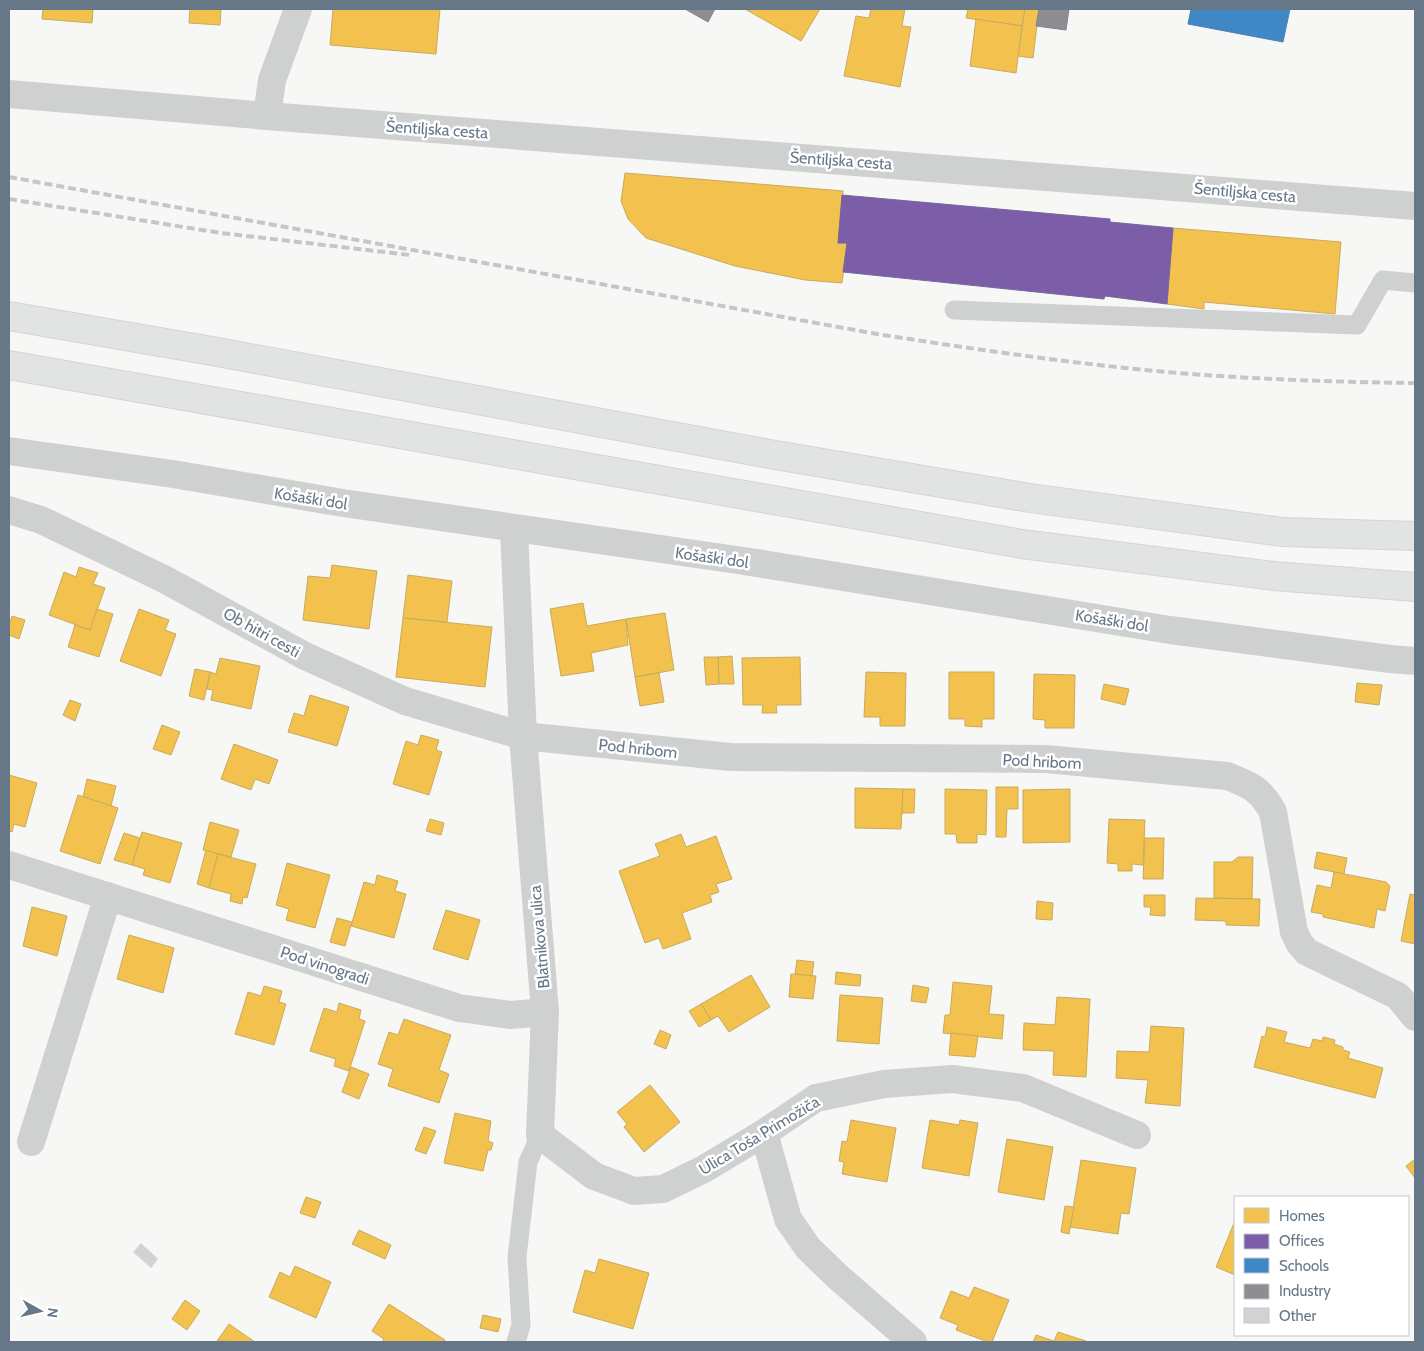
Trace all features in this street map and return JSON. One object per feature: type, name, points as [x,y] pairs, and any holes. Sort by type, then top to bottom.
[{"type":"highway","points":[[9,316],[222,353],[775,455],[1030,498],[1283,532],[1415,536]]},
{"type":"highway","points":[[9,365],[1022,544],[1274,576],[1415,587]]},
{"type":"street","points":[[266,116],[272,80],[298,9]]},
{"type":"street","name":"Šentiljska cesta","points":[[9,94],[266,116],[1415,206]]},
{"type":"street","name":"Košaški dol","points":[[9,451],[173,474],[342,503],[514,529],[744,561],[1170,630],[1415,661]]},
{"type":"street","name":"Ob hitri cesti","points":[[9,510],[41,520],[164,579],[305,656],[405,701],[523,736]]},
{"type":"street","name":"Blatnikova ulica","points":[[514,529],[523,736],[545,1012],[540,1135]]},
{"type":"street","name":"Pod hribom","points":[[523,736],[730,757],[1046,760],[1227,776],[1245,782],[1264,796],[1273,812],[1294,932],[1300,944],[1307,952],[1398,996],[1415,1018]]},
{"type":"street","name":"Pod vinogradi","points":[[9,865],[459,1008],[510,1015],[545,1012]]},
{"type":"street","points":[[31,1142],[108,896]]},
{"type":"street","name":"Ulica Toša Primožiča","points":[[540,1135],[594,1176],[634,1191],[663,1189],[704,1169],[764,1133],[816,1098],[884,1084],[952,1079],[1023,1088],[1137,1135]]},
{"type":"street","points":[[764,1133],[788,1219],[808,1248],[838,1277],[913,1342]]},
{"type":"lane","points":[[954,310],[1357,326],[1383,280],[1415,283]]},
{"type":"lane","name":"Blatnikova ulica","points":[[516,1342],[521,1325],[517,1257],[528,1162],[540,1135]]},
{"type":"building: Homes","points":[[43,9],[93,9],[92,23],[42,19]]},
{"type":"building: Homes","points":[[190,9],[221,9],[220,25],[189,23]]},
{"type":"building: Homes","points":[[333,9],[440,9],[436,54],[330,45]]},
{"type":"building: Homes","points":[[745,9],[820,9],[801,41]]},
{"type":"building: Homes","points":[[871,9],[905,9],[902,26],[911,27],[900,87],[844,76],[856,16],[869,18]]},
{"type":"building: Homes","points":[[968,9],[1025,9],[1022,26],[966,18]]},
{"type":"building: Homes","points":[[1025,9],[1039,9],[1033,58],[1018,56]]},
{"type":"building: Homes","points":[[976,19],[1022,26],[1016,73],[970,66]]},
{"type":"building: Homes","points":[[625,173],[843,191],[838,243],[847,243],[842,283],[805,280],[735,266],[646,238],[628,219],[621,201]]},
{"type":"building: Homes","points":[[1173,228],[1341,242],[1335,314],[1204,302],[1204,309],[1167,304]]},
{"type":"building: Homes","points":[[332,565],[377,571],[369,629],[303,620],[308,576],[330,578]]},
{"type":"building: Homes","points":[[79,567],[98,573],[93,584],[105,588],[90,630],[49,615],[64,572],[76,577]]},
{"type":"building: Homes","points":[[408,575],[452,581],[447,622],[403,618]]},
{"type":"building: Homes","points":[[583,603],[587,626],[626,619],[628,645],[591,653],[594,671],[561,676],[550,609]]},
{"type":"building: Homes","points":[[97,609],[113,614],[99,657],[68,647],[75,625],[90,630]]},
{"type":"building: Homes","points":[[139,609],[169,620],[165,630],[176,634],[161,676],[120,661]]},
{"type":"building: Homes","points":[[665,613],[674,670],[635,677],[626,619]]},
{"type":"building: Homes","points":[[12,616],[25,620],[19,639],[9,635],[9,625]]},
{"type":"building: Homes","points":[[403,618],[492,627],[485,687],[396,677]]},
{"type":"building: Homes","points":[[732,656],[734,684],[719,684],[718,657]]},
{"type":"building: Homes","points":[[704,657],[718,657],[719,684],[706,685]]},
{"type":"building: Homes","points":[[800,657],[801,705],[776,705],[777,713],[762,713],[763,705],[743,705],[742,658]]},
{"type":"building: Homes","points":[[220,658],[260,666],[251,709],[211,700],[213,690],[207,689],[210,672],[216,674]]},
{"type":"building: Homes","points":[[195,669],[210,672],[204,700],[189,696]]},
{"type":"building: Homes","points":[[866,672],[906,673],[905,726],[880,726],[880,717],[864,717]]},
{"type":"building: Homes","points":[[949,672],[994,672],[994,719],[982,719],[982,727],[965,726],[965,719],[949,719]]},
{"type":"building: Homes","points":[[659,673],[664,702],[640,706],[635,677]]},
{"type":"building: Homes","points":[[1034,674],[1075,675],[1074,728],[1045,728],[1045,720],[1033,719]]},
{"type":"building: Homes","points":[[1357,683],[1382,685],[1379,705],[1355,702]]},
{"type":"building: Homes","points":[[1104,684],[1129,689],[1125,705],[1101,699]]},
{"type":"building: Homes","points":[[310,695],[349,707],[337,746],[288,732],[294,713],[304,716]]},
{"type":"building: Homes","points":[[70,700],[81,704],[75,721],[63,715]]},
{"type":"building: Homes","points":[[162,725],[180,732],[171,755],[153,749]]},
{"type":"building: Homes","points":[[421,735],[439,740],[436,750],[442,752],[429,795],[393,784],[406,741],[418,745]]},
{"type":"building: Homes","points":[[234,744],[278,760],[269,784],[255,779],[251,790],[221,779]]},
{"type":"building: Homes","points":[[9,775],[37,783],[25,827],[14,824],[12,832],[9,831]]},
{"type":"building: Homes","points":[[87,779],[116,786],[111,806],[83,797]]},
{"type":"building: Homes","points":[[996,787],[1018,787],[1018,809],[1007,809],[1006,837],[996,837]]},
{"type":"building: Homes","points":[[855,788],[903,789],[901,829],[855,828]]},
{"type":"building: Homes","points":[[903,789],[915,789],[914,813],[902,813]]},
{"type":"building: Homes","points":[[945,789],[987,790],[986,835],[977,834],[977,843],[957,843],[956,834],[945,834]]},
{"type":"building: Homes","points":[[1070,789],[1070,842],[1023,843],[1023,790]]},
{"type":"building: Homes","points":[[78,795],[118,808],[100,864],[60,851]]},
{"type":"building: Homes","points":[[430,819],[444,823],[441,835],[426,831]]},
{"type":"building: Homes","points":[[1109,819],[1145,820],[1143,865],[1132,864],[1132,871],[1118,871],[1118,864],[1107,863]]},
{"type":"building: Homes","points":[[210,822],[239,830],[231,857],[203,850]]},
{"type":"building: Homes","points":[[142,832],[182,843],[170,883],[143,875],[145,869],[132,865]]},
{"type":"building: Homes","points":[[124,833],[140,838],[132,865],[114,860]]},
{"type":"building: Homes","points":[[681,834],[686,847],[716,836],[732,879],[716,884],[719,892],[710,895],[712,902],[682,913],[691,939],[663,949],[659,938],[645,943],[619,871],[660,856],[655,844]]},
{"type":"building: Homes","points":[[1145,838],[1164,838],[1163,879],[1143,879]]},
{"type":"building: Homes","points":[[206,850],[218,854],[209,888],[197,884]]},
{"type":"building: Homes","points":[[1317,852],[1347,858],[1344,874],[1314,868]]},
{"type":"building: Homes","points":[[218,854],[256,864],[247,898],[243,897],[242,904],[230,901],[231,894],[209,888]]},
{"type":"building: Homes","points":[[1238,857],[1253,857],[1252,899],[1214,898],[1214,862],[1232,862]]},
{"type":"building: Homes","points":[[287,863],[330,875],[315,928],[286,920],[289,909],[276,905]]},
{"type":"building: Homes","points":[[1334,872],[1386,882],[1390,886],[1385,911],[1377,909],[1374,928],[1323,917],[1323,914],[1311,912],[1317,885],[1331,888]]},
{"type":"building: Homes","points":[[377,875],[398,881],[395,891],[406,894],[394,938],[351,926],[364,882],[375,885]]},
{"type":"building: Homes","points":[[1410,894],[1415,895],[1415,944],[1401,941]]},
{"type":"building: Homes","points":[[1144,895],[1165,895],[1165,916],[1150,915],[1151,907],[1144,907]]},
{"type":"building: Homes","points":[[1196,898],[1260,899],[1259,926],[1226,925],[1226,921],[1195,920]]},
{"type":"building: Homes","points":[[1037,901],[1053,903],[1052,920],[1036,919]]},
{"type":"building: Homes","points":[[32,907],[67,916],[57,956],[23,946]]},
{"type":"building: Homes","points":[[446,910],[480,920],[468,960],[433,949]]},
{"type":"building: Homes","points":[[337,918],[352,922],[345,946],[330,942]]},
{"type":"building: Homes","points":[[129,935],[174,948],[163,993],[117,979]]},
{"type":"building: Homes","points":[[797,960],[814,962],[812,976],[795,974]]},
{"type":"building: Homes","points":[[836,972],[861,975],[860,986],[835,984]]},
{"type":"building: Homes","points":[[791,974],[816,976],[813,999],[789,997]]},
{"type":"building: Homes","points":[[751,975],[770,1007],[729,1032],[718,1016],[711,1020],[701,1004]]},
{"type":"building: Homes","points":[[953,982],[992,986],[989,1014],[1004,1015],[1002,1039],[943,1033],[945,1015],[950,1015]]},
{"type":"building: Homes","points":[[913,985],[929,988],[926,1003],[911,1001]]},
{"type":"building: Homes","points":[[264,986],[282,991],[279,1002],[286,1004],[274,1045],[235,1034],[248,992],[261,996]]},
{"type":"building: Homes","points":[[840,995],[883,998],[879,1044],[837,1041]]},
{"type":"building: Homes","points":[[1057,997],[1090,999],[1086,1077],[1053,1075],[1054,1051],[1023,1050],[1024,1023],[1055,1025]]},
{"type":"building: Homes","points":[[339,1003],[361,1010],[359,1019],[365,1021],[349,1071],[334,1066],[336,1059],[310,1051],[324,1008],[337,1012]]},
{"type":"building: Homes","points":[[701,1004],[711,1020],[699,1027],[689,1011]]},
{"type":"building: Homes","points":[[404,1019],[451,1035],[439,1070],[449,1074],[439,1103],[388,1086],[393,1069],[378,1064],[389,1032],[398,1035]]},
{"type":"building: Homes","points":[[1151,1026],[1184,1028],[1180,1106],[1145,1103],[1148,1080],[1116,1078],[1117,1051],[1149,1052]]},
{"type":"building: Homes","points":[[1267,1027],[1287,1032],[1284,1042],[1310,1048],[1313,1039],[1322,1041],[1323,1037],[1335,1040],[1334,1044],[1350,1052],[1348,1058],[1383,1068],[1375,1098],[1254,1067],[1262,1036],[1265,1037]]},
{"type":"building: Homes","points":[[660,1030],[671,1035],[666,1049],[654,1044]]},
{"type":"building: Homes","points":[[951,1033],[978,1036],[975,1057],[949,1055]]},
{"type":"building: Homes","points":[[351,1067],[369,1074],[359,1099],[342,1092]]},
{"type":"building: Homes","points":[[650,1085],[680,1122],[644,1152],[624,1127],[627,1124],[617,1112]]},
{"type":"building: Homes","points":[[455,1113],[491,1121],[488,1141],[493,1143],[491,1150],[488,1150],[483,1171],[444,1163]]},
{"type":"building: Homes","points":[[851,1120],[896,1128],[887,1182],[842,1174],[844,1162],[839,1161],[842,1141],[847,1142]]},
{"type":"building: Homes","points":[[930,1120],[959,1125],[960,1120],[978,1123],[969,1176],[922,1168]]},
{"type":"building: Homes","points":[[424,1127],[436,1131],[426,1154],[415,1150]]},
{"type":"building: Homes","points":[[1007,1139],[1053,1147],[1044,1200],[998,1192]]},
{"type":"building: Homes","points":[[1415,1159],[1415,1178],[1406,1166]]},
{"type":"building: Homes","points":[[1081,1160],[1136,1168],[1129,1214],[1121,1213],[1118,1234],[1070,1227]]},
{"type":"building: Homes","points":[[306,1197],[321,1202],[315,1218],[300,1213]]},
{"type":"building: Homes","points":[[1065,1206],[1074,1207],[1069,1234],[1061,1232]]},
{"type":"building: Homes","points":[[1234,1223],[1234,1275],[1216,1267]]},
{"type":"building: Homes","points":[[359,1230],[391,1245],[385,1259],[352,1244]]},
{"type":"building: Homes","points":[[599,1259],[649,1273],[633,1329],[573,1312],[585,1270],[595,1273]]},
{"type":"building: Homes","points":[[295,1266],[331,1282],[316,1318],[269,1297],[280,1272],[290,1277]]},
{"type":"building: Homes","points":[[974,1287],[1009,1300],[992,1342],[956,1330],[958,1325],[940,1318],[951,1291],[969,1298]]},
{"type":"building: Homes","points":[[185,1300],[200,1311],[187,1330],[172,1319]]},
{"type":"building: Homes","points":[[389,1304],[445,1340],[444,1342],[382,1342],[384,1339],[372,1331]]},
{"type":"building: Homes","points":[[483,1315],[501,1319],[498,1332],[480,1328]]},
{"type":"building: Homes","points":[[229,1324],[255,1342],[217,1341]]},
{"type":"building: Homes","points":[[1058,1332],[1089,1342],[1033,1342],[1036,1335],[1054,1341]]},
{"type":"building: Offices","points":[[842,195],[1110,219],[1110,222],[1173,228],[1167,304],[1105,296],[1104,299],[843,272],[847,243],[838,243]]},
{"type":"building: Schools","points":[[1191,9],[1290,9],[1283,42],[1188,24]]},
{"type":"building: Industry","points":[[685,9],[715,9],[708,22]]},
{"type":"building: Industry","points":[[1039,9],[1069,9],[1066,30],[1036,26]]},
{"type":"building: Other","points":[[141,1243],[158,1259],[151,1268],[133,1252]]},
{"type":"railway","points":[[9,177],[877,334],[949,345],[1057,360],[1166,372],[1290,380],[1415,383]]},
{"type":"railway","points":[[9,199],[221,233],[410,255]]}]
